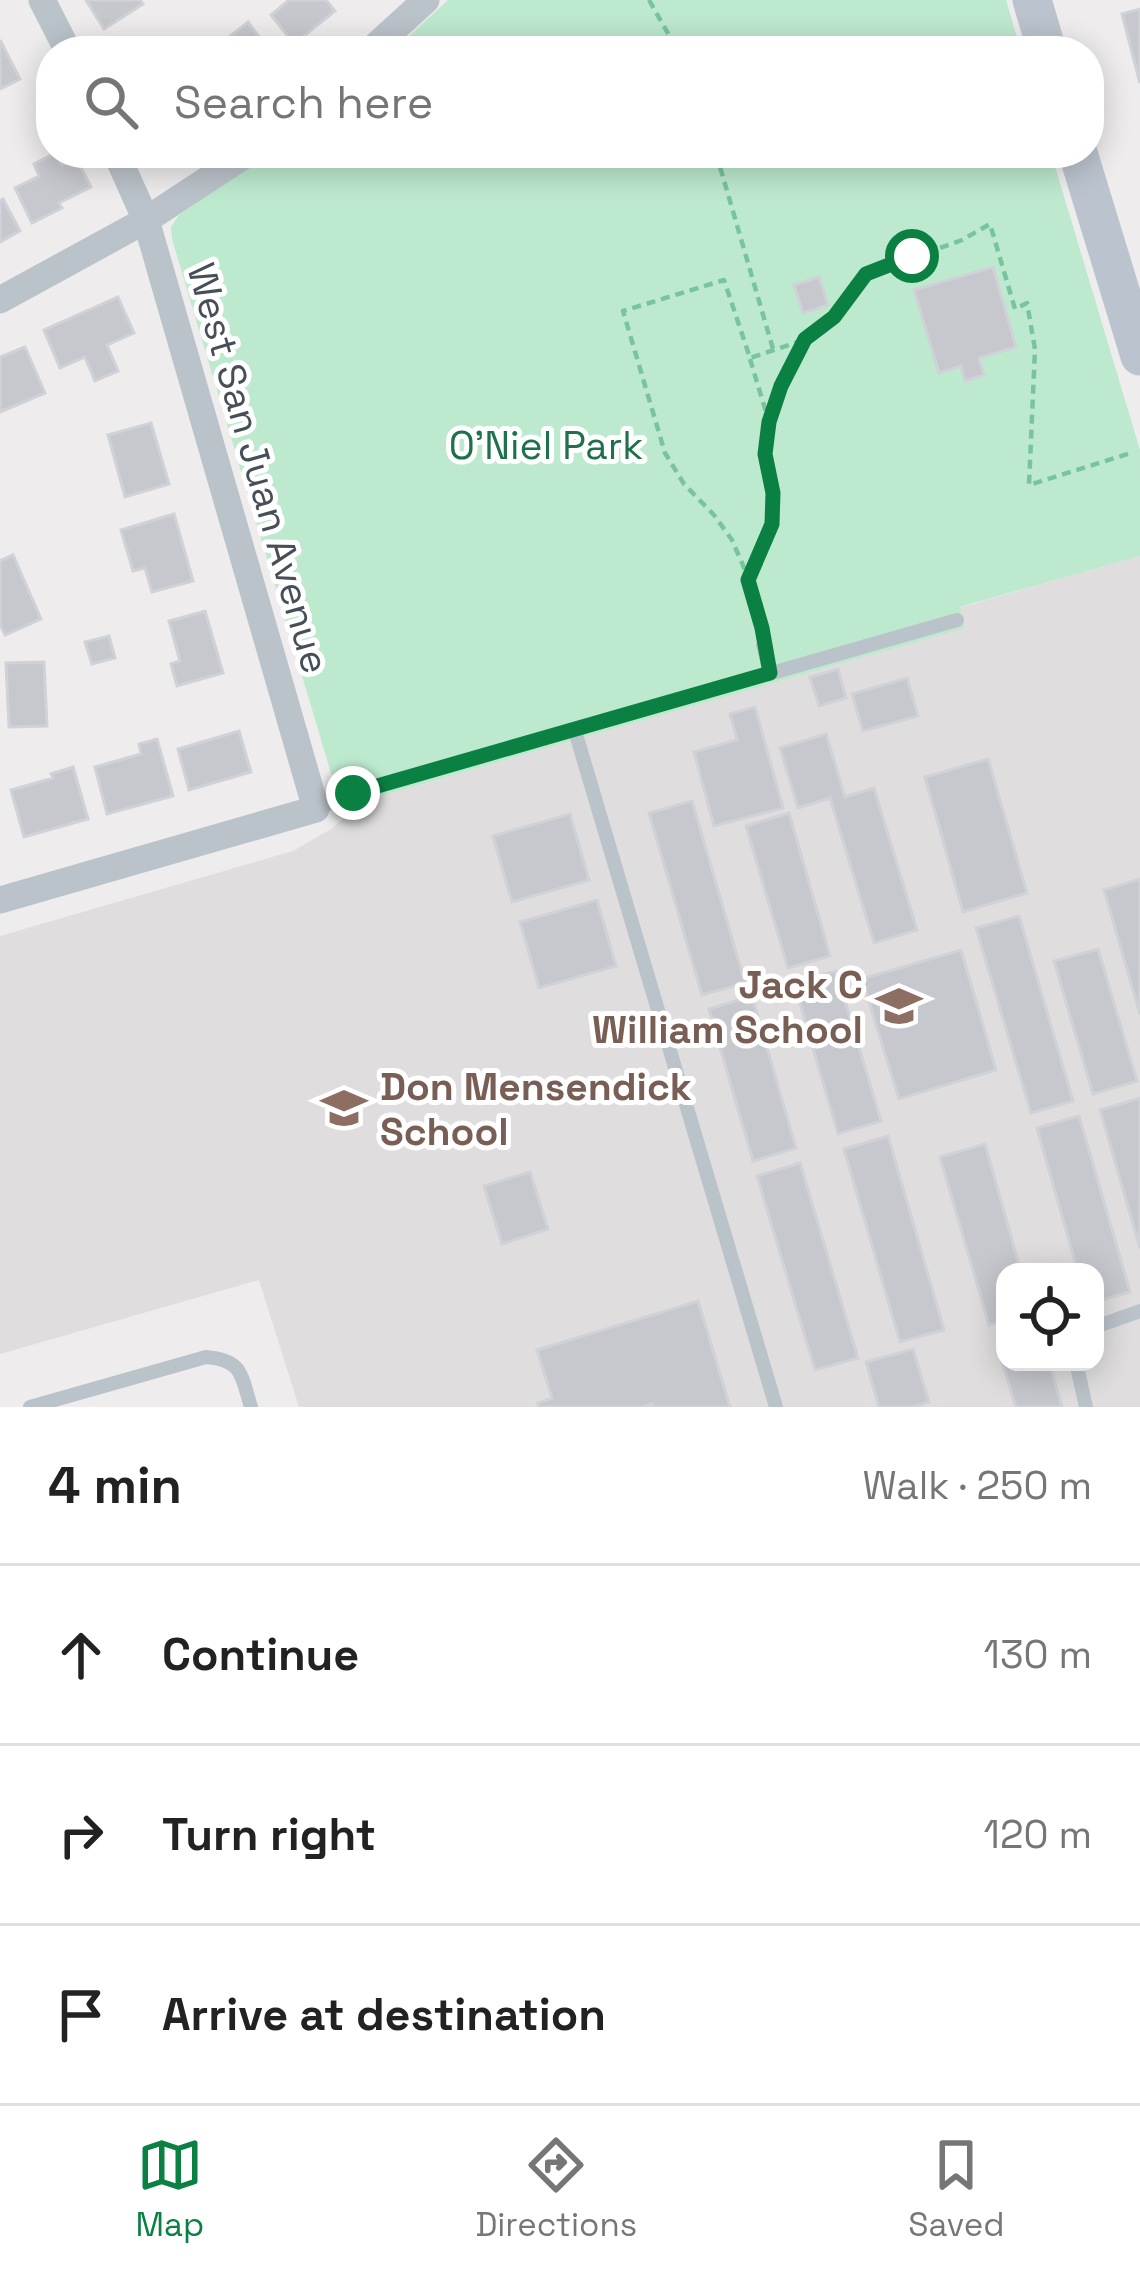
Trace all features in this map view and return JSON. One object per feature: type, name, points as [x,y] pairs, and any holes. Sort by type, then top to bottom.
[{"type":"street","points":[[42,0],[60,36]]},
{"type":"street","points":[[386,36],[426,0]]},
{"type":"street","points":[[1032,0],[1043,36]]},
{"type":"street","name":"West San Juan Avenue","points":[[123,168],[146,220],[316,809]]},
{"type":"street","points":[[0,300],[146,220],[225,168]]},
{"type":"street","points":[[1083,168],[1140,356]]},
{"type":"street","points":[[0,900],[316,809]]},
{"type":"lane","points":[[316,809],[353,793],[957,620]]},
{"type":"lane","points":[[763,644],[770,673]]},
{"type":"lane","points":[[575,731],[776,1407]]},
{"type":"lane","points":[[1104,1324],[1140,1312]]},
{"type":"lane","points":[[30,1407],[206,1357],[225,1359],[240,1369],[251,1407]]},
{"type":"lane","points":[[1078,1371],[1086,1407]]},
{"type":"path","points":[[649,0],[669,36]]},
{"type":"path","points":[[720,168],[773,350]]},
{"type":"path","points":[[750,358],[805,339],[834,317],[866,274],[962,240],[990,224],[1015,309],[1027,303],[1035,349],[1029,485],[1131,453]]},
{"type":"path","points":[[763,644],[748,580],[732,540],[684,484],[665,453],[623,311],[724,280],[769,422]]},
{"type":"path","points":[[748,580],[772,524],[773,493],[765,454],[769,422],[805,339]]},
{"type":"shaded area","points":[[1140,556],[1140,1407],[299,1407],[259,1280],[0,1354],[0,936],[293,851],[331,829],[363,801],[964,628],[959,608]]},
{"type":"green space","points":[[448,0],[1006,0],[1017,36],[409,36]]},
{"type":"green space","name":"O'Niel Park","points":[[247,168],[1055,168],[1140,450],[1140,556],[960,607],[965,628],[356,806],[347,782],[331,773],[172,239],[171,227],[179,215]]},
{"type":"building","points":[[86,0],[140,0],[143,4],[104,29]]},
{"type":"building","points":[[289,0],[326,0],[335,11],[304,36],[288,36],[271,15]]},
{"type":"building","points":[[1140,9],[1140,83],[1122,14]]},
{"type":"building","points":[[248,22],[259,36],[230,36]]},
{"type":"building","points":[[0,40],[20,79],[0,89]]},
{"type":"building","points":[[34,164],[36,168],[81,168],[91,187],[32,223],[15,188],[39,176]]},
{"type":"building","points":[[3,199],[20,231],[0,242],[0,201]]},
{"type":"building","points":[[993,267],[1016,347],[979,358],[984,375],[965,381],[961,366],[939,373],[914,290]]},
{"type":"building","points":[[819,277],[828,305],[803,313],[794,285]]},
{"type":"building","points":[[118,297],[134,333],[107,345],[118,371],[95,381],[85,357],[60,368],[44,330]]},
{"type":"building","points":[[25,347],[45,393],[0,412],[0,357]]},
{"type":"building","points":[[151,423],[169,484],[125,497],[108,435]]},
{"type":"building","points":[[174,514],[193,581],[152,592],[145,568],[133,571],[121,530]]},
{"type":"building","points":[[13,555],[41,619],[5,635],[0,624],[0,561]]},
{"type":"building","points":[[205,611],[223,673],[177,686],[171,664],[180,661],[169,621]]},
{"type":"building","points":[[109,636],[115,658],[92,664],[85,642]]},
{"type":"building","points":[[44,662],[47,726],[9,727],[6,663]]},
{"type":"building","points":[[838,669],[846,698],[819,706],[810,677]]},
{"type":"building","points":[[907,678],[918,716],[863,731],[852,694]]},
{"type":"building","points":[[755,707],[783,808],[714,826],[694,752],[737,740],[730,714]]},
{"type":"building","points":[[239,731],[251,772],[189,790],[178,749]]},
{"type":"building","points":[[826,734],[845,797],[874,788],[917,930],[874,943],[830,798],[798,808],[780,748]]},
{"type":"building","points":[[157,739],[173,796],[107,814],[95,767],[141,754],[139,744]]},
{"type":"building","points":[[988,759],[1027,893],[963,912],[925,777]]},
{"type":"building","points":[[73,767],[88,819],[24,837],[11,790]]},
{"type":"building","points":[[692,801],[745,983],[702,995],[649,813]]},
{"type":"building","points":[[789,813],[830,956],[788,968],[746,826]]},
{"type":"building","points":[[570,814],[589,880],[512,902],[493,836]]},
{"type":"building","points":[[1140,879],[1140,1014],[1104,890]]},
{"type":"building","points":[[597,900],[616,966],[539,988],[520,922]]},
{"type":"building","points":[[1019,916],[1073,1101],[1031,1113],[976,928]]},
{"type":"building","points":[[1098,949],[1137,1081],[1093,1094],[1054,961]]},
{"type":"building","points":[[961,950],[996,1070],[899,1099],[862,979]]},
{"type":"building","points":[[836,971],[881,1121],[838,1134],[794,983]]},
{"type":"building","points":[[752,996],[796,1148],[753,1161],[709,1009]]},
{"type":"building","points":[[1140,1098],[1140,1248],[1100,1110]]},
{"type":"building","points":[[1079,1116],[1130,1292],[1104,1299],[1104,1263],[1075,1263],[1037,1128]]},
{"type":"building","points":[[888,1136],[944,1330],[900,1342],[844,1149]]},
{"type":"building","points":[[985,1144],[1018,1263],[996,1263],[996,1323],[989,1325],[940,1157]]},
{"type":"building","points":[[800,1163],[858,1358],[815,1370],[757,1176]]},
{"type":"building","points":[[530,1172],[548,1229],[502,1244],[484,1186]]},
{"type":"building","points":[[698,1301],[730,1407],[539,1407],[538,1403],[552,1398],[537,1350]]},
{"type":"building","points":[[913,1349],[929,1402],[879,1407],[866,1362]]},
{"type":"building","points":[[1005,1371],[1052,1371],[1062,1407],[1016,1407]]},
{"type":"place","name":"Jack C William School","points":[[899,1006]]},
{"type":"place","name":"Don Mensendick School","points":[[344,1108]]},
{"type":"route","points":[[353,793],[770,673],[748,580],[772,524],[773,493],[765,454],[781,386],[805,339],[834,317],[866,274],[912,256]]}]
